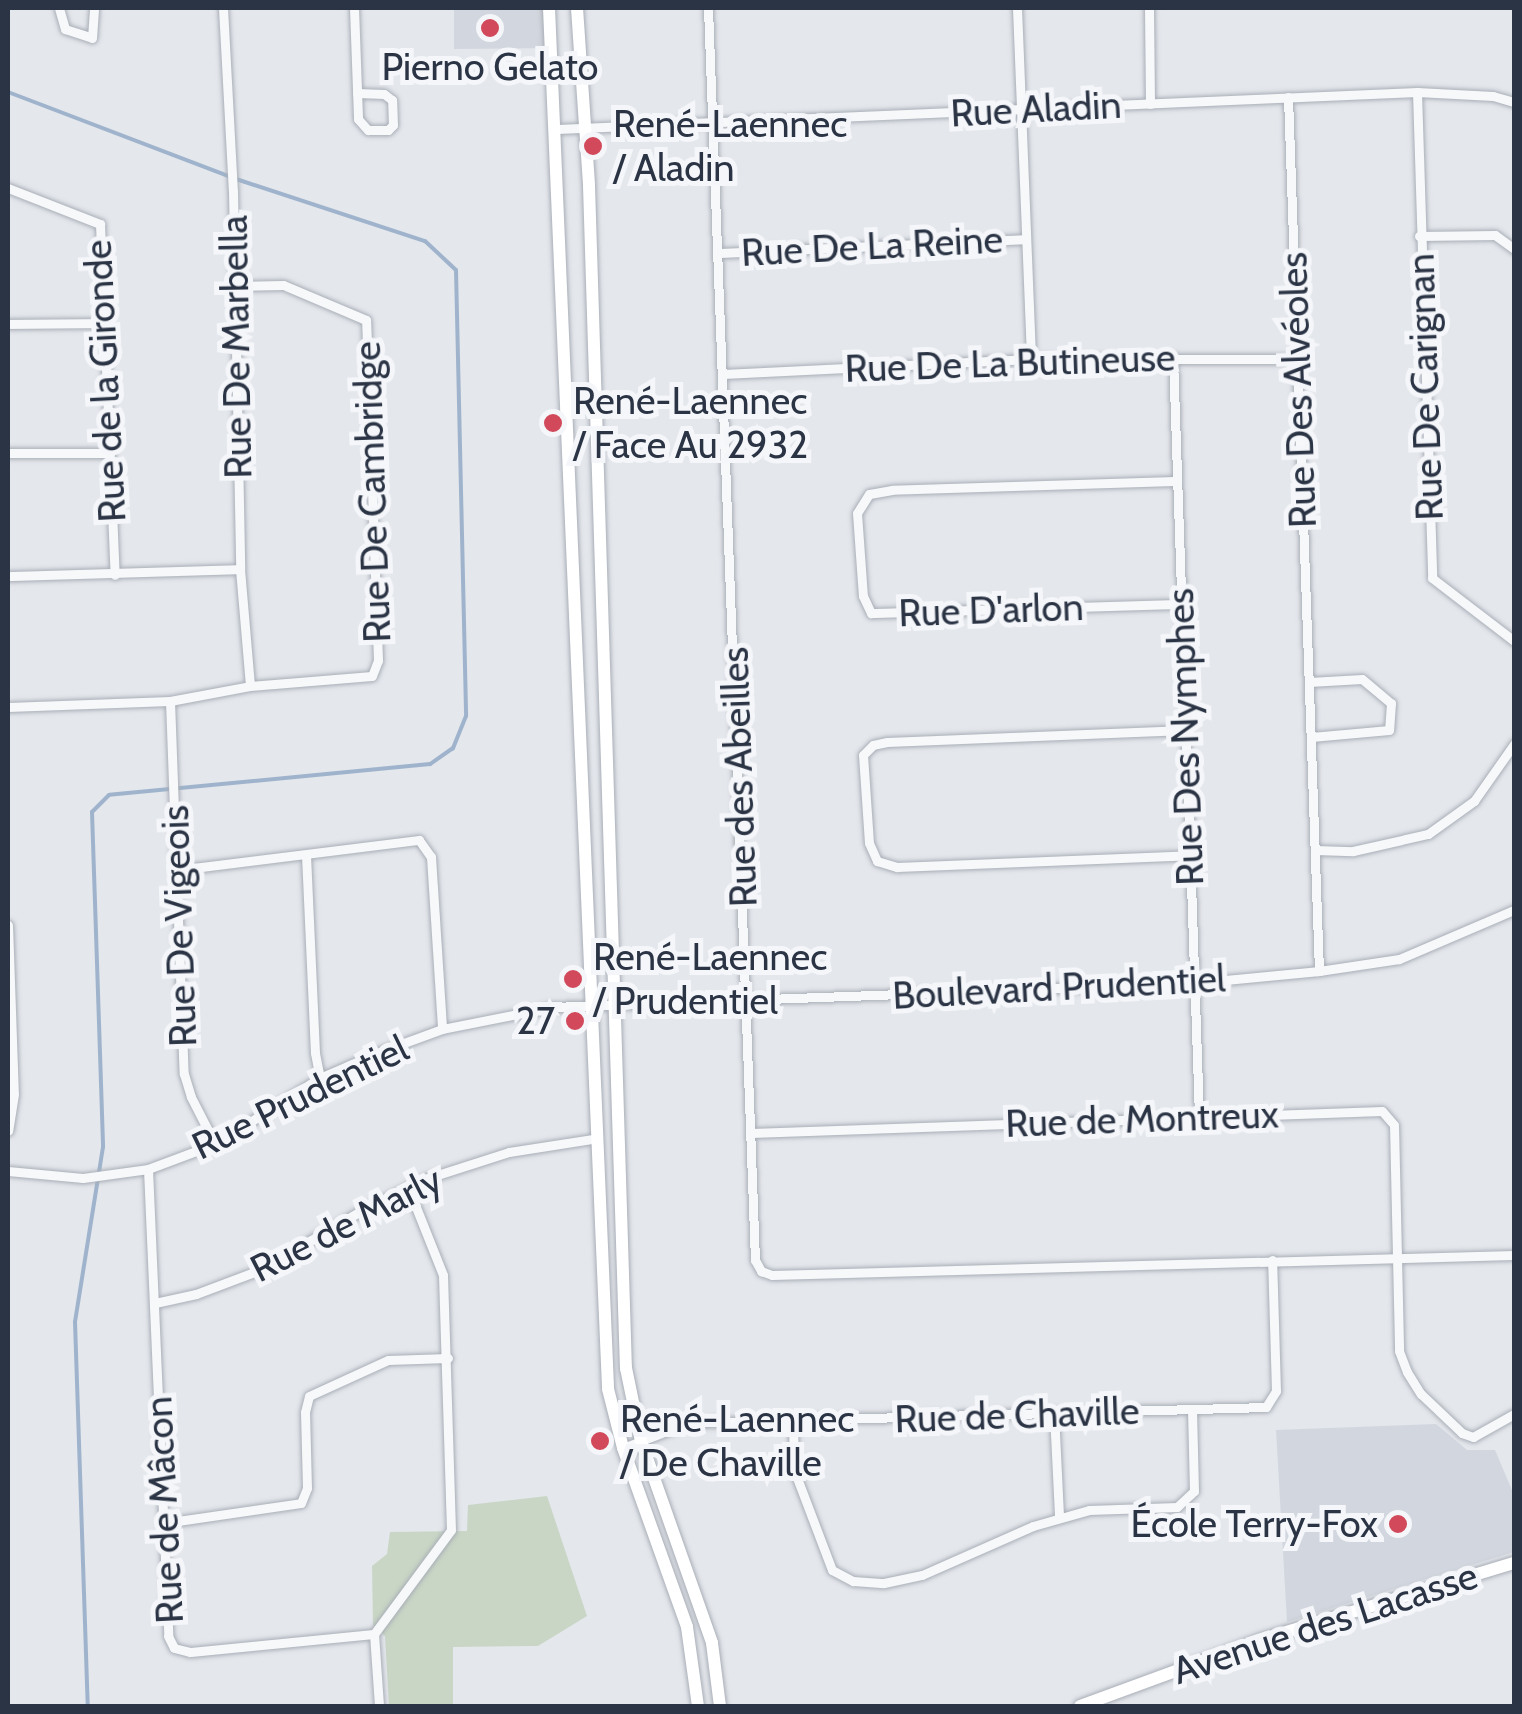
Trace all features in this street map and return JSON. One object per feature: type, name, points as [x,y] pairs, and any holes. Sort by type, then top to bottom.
[{"type":"street","points":[[59,8],[65,28],[92,38],[94,8]]},
{"type":"street","name":"Rue De Marbella","points":[[223,8],[234,191],[240,569],[250,686]]},
{"type":"street","points":[[354,8],[357,92],[362,126],[388,130],[393,125],[392,100],[384,94],[357,92]]},
{"type":"street","points":[[549,8],[608,1389],[623,1448],[687,1627],[698,1706]]},
{"type":"street","points":[[578,8],[589,206],[611,1003],[626,1368],[642,1441],[706,1622],[720,1706]]},
{"type":"street","name":"Rue des Abeilles","points":[[708,8],[755,1260],[761,1272],[772,1275],[1514,1255]]},
{"type":"street","points":[[1017,8],[1031,358]]},
{"type":"street","points":[[1149,8],[1150,104]]},
{"type":"street","name":"Rue Aladin","points":[[557,129],[1417,92],[1493,96],[1514,102]]},
{"type":"street","name":"Rue De Carignan","points":[[1417,92],[1432,578],[1514,642]]},
{"type":"street","name":"Rue Des Alvéoles","points":[[1288,98],[1319,971]]},
{"type":"street","name":"Rue de la Gironde","points":[[8,188],[100,224],[115,575]]},
{"type":"street","points":[[1419,236],[1494,235],[1514,249]]},
{"type":"street","name":"Rue De La Reine","points":[[720,253],[1024,240]]},
{"type":"street","name":"Rue De Cambridge","points":[[8,706],[170,700],[250,686],[372,676],[378,660],[366,320],[283,285],[233,286]]},
{"type":"street","points":[[8,324],[104,324]]},
{"type":"street","name":"Rue Des Nymphes","points":[[1173,357],[1174,481],[1199,1116]]},
{"type":"street","name":"Rue De La Butineuse","points":[[723,374],[1031,358],[1297,359]]},
{"type":"street","points":[[8,453],[110,453]]},
{"type":"street","name":"Rue D'arlon","points":[[1174,481],[892,490],[869,494],[858,513],[862,596],[872,613],[1181,604]]},
{"type":"street","points":[[8,576],[240,569]]},
{"type":"street","points":[[1309,682],[1362,679],[1391,703],[1390,730],[1311,737]]},
{"type":"street","name":"Rue De Vigeois","points":[[170,700],[184,1074],[190,1097],[215,1144]]},
{"type":"street","points":[[1186,730],[887,742],[873,745],[863,755],[869,843],[877,860],[897,867],[1190,855]]},
{"type":"street","points":[[1314,850],[1354,851],[1428,834],[1474,800],[1514,744]]},
{"type":"street","points":[[177,870],[420,840],[431,857],[442,1029]]},
{"type":"street","points":[[306,855],[314,1033],[320,1078]]},
{"type":"street","name":"Boulevard Prudentiel","points":[[593,1004],[1194,983],[1319,971],[1399,959],[1514,910]]},
{"type":"street","points":[[8,925],[14,1094],[8,1130]]},
{"type":"street","name":"Rue Prudentiel","points":[[8,1171],[83,1178],[148,1168],[215,1144],[320,1078],[442,1029],[553,1007],[593,1004]]},
{"type":"street","name":"Rue de Montreux","points":[[752,1132],[1382,1111],[1394,1125],[1398,1258]]},
{"type":"street","name":"Rue de Marly","points":[[155,1303],[196,1294],[260,1270],[408,1187],[510,1152],[598,1138]]},
{"type":"street","name":"Rue de Mâcon","points":[[148,1168],[168,1636],[174,1648],[190,1652],[374,1634]]},
{"type":"street","points":[[379,1706],[374,1634],[451,1530],[444,1274],[408,1187]]},
{"type":"street","points":[[1398,1258],[1399,1351],[1421,1394],[1462,1433],[1473,1437],[1514,1414]]},
{"type":"street","name":"Rue de Chaville","points":[[623,1448],[687,1423],[1266,1407],[1276,1391],[1272,1260]]},
{"type":"street","points":[[164,1523],[301,1503],[307,1488],[304,1412],[309,1396],[388,1360],[448,1358]]},
{"type":"street","points":[[793,1421],[794,1470],[832,1570],[842,1577],[904,1581],[1059,1518],[1089,1510],[1177,1507],[1194,1491],[1192,1410]]},
{"type":"street","points":[[1054,1413],[1059,1518]]},
{"type":"street","name":"Avenue des Lacasse","points":[[1080,1706],[1260,1640],[1514,1563]]},
{"type":"shaded area","points":[[454,8],[549,8],[551,48],[454,49]]},
{"type":"shaded area","name":"École Terry-Fox","points":[[1436,1424],[1467,1450],[1495,1450],[1514,1495],[1514,1552],[1287,1622],[1276,1430]]},
{"type":"green space","points":[[547,1496],[587,1616],[538,1646],[453,1647],[453,1706],[389,1706],[385,1636],[373,1625],[372,1566],[387,1554],[390,1532],[467,1531],[468,1505]]},
{"type":"waterway","points":[[8,92],[233,178],[425,241],[456,270],[466,716],[453,748],[430,764],[109,795],[92,812],[103,1147],[75,1322],[88,1706]]},
{"type":"place","name":"Pierno Gelato","points":[[490,28]]},
{"type":"place","name":"René-Laennec / Aladin","points":[[593,146]]},
{"type":"place","name":"René-Laennec / Face Au 2932","points":[[553,423]]},
{"type":"place","name":"René-Laennec / Prudentiel","points":[[573,979]]},
{"type":"place","name":"27","points":[[575,1021]]},
{"type":"place","name":"René-Laennec / De Chaville","points":[[600,1441]]},
{"type":"place","name":"École Terry-Fox","points":[[1398,1524]]}]
